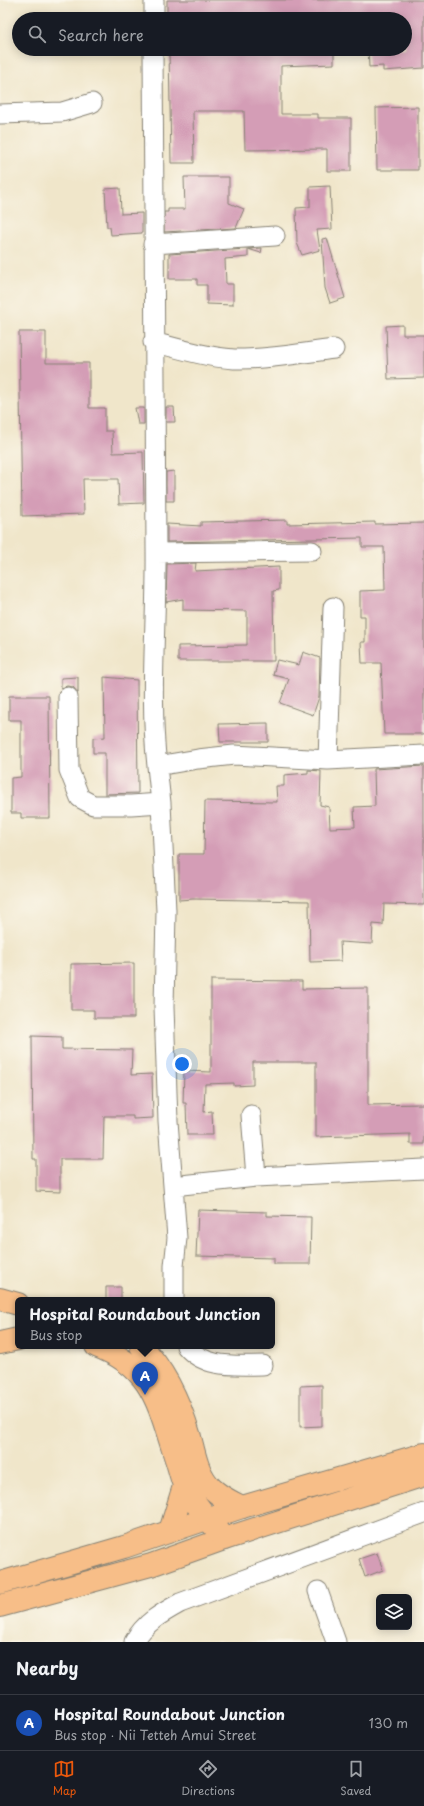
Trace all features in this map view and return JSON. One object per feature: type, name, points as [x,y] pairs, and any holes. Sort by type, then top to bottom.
[{"type":"main road","points":[[0,1299],[15,1303]]},
{"type":"main road","points":[[0,1343],[15,1340]]},
{"type":"main road","points":[[102,1349],[124,1360],[135,1368],[150,1389],[160,1412],[184,1486],[224,1539]]},
{"type":"main road","points":[[144,1349],[154,1359],[178,1402],[199,1467],[207,1483],[217,1493],[242,1507]]},
{"type":"main road","points":[[0,1583],[124,1547],[242,1507],[424,1454]]},
{"type":"main road","points":[[0,1606],[151,1565],[224,1539],[424,1475]]},
{"type":"main road","points":[[170,1531],[184,1486]]},
{"type":"street","points":[[154,0],[154,12]]},
{"type":"street","points":[[154,56],[153,342],[156,554],[154,651],[155,742],[161,803],[166,911],[164,1007],[168,1121],[177,1238],[174,1266],[174,1297]]},
{"type":"street","points":[[0,114],[62,112],[92,103]]},
{"type":"street","points":[[153,244],[275,236]]},
{"type":"street","points":[[153,342],[198,353],[234,359],[262,358],[334,349]]},
{"type":"street","points":[[156,554],[312,551]]},
{"type":"street","points":[[328,760],[333,607]]},
{"type":"street","points":[[68,697],[69,770],[80,798],[93,806],[161,803]]},
{"type":"street","points":[[157,766],[198,759],[234,756],[328,760],[424,755]]},
{"type":"street","points":[[251,1115],[256,1177]]},
{"type":"street","points":[[173,1186],[256,1177],[424,1169]]},
{"type":"street","points":[[188,1349],[204,1360],[217,1365],[262,1365]]},
{"type":"street","points":[[134,1642],[138,1634],[150,1622],[180,1603],[424,1513]]},
{"type":"street","points":[[318,1591],[336,1642]]},
{"type":"building","points":[[167,0],[424,0],[424,68],[383,71],[383,66],[369,67],[368,56],[412,56],[412,12],[167,12]]},
{"type":"building","points":[[169,56],[334,56],[334,64],[281,66],[281,114],[318,114],[318,118],[351,118],[351,171],[327,171],[327,149],[245,150],[244,111],[193,111],[194,163],[171,163]]},
{"type":"building","points":[[418,107],[418,170],[377,170],[376,108]]},
{"type":"building","points":[[184,177],[229,177],[229,203],[244,209],[236,228],[164,232],[164,212],[168,212],[168,209],[185,209]]},
{"type":"building","points":[[330,186],[332,229],[317,230],[320,250],[302,255],[297,243],[296,208],[310,207],[310,187]]},
{"type":"building","points":[[120,188],[121,214],[142,213],[142,233],[111,235],[110,227],[107,227],[105,189]]},
{"type":"building","points":[[327,238],[345,298],[330,303],[325,288],[322,239]]},
{"type":"building","points":[[262,248],[261,253],[248,249],[248,257],[225,259],[226,284],[233,284],[233,305],[207,304],[207,285],[197,285],[197,279],[169,279],[169,254]]},
{"type":"building","points":[[403,325],[403,335],[424,335],[424,378],[388,379],[386,326]]},
{"type":"building","points":[[19,332],[46,332],[46,363],[89,363],[89,408],[105,408],[105,431],[112,431],[113,453],[143,452],[144,503],[119,504],[118,479],[83,479],[84,514],[22,516]]},
{"type":"building","points":[[166,407],[174,407],[175,422],[166,422]]},
{"type":"building","points":[[135,408],[144,408],[144,424],[138,424]]},
{"type":"building","points":[[174,471],[174,501],[166,501],[166,472]]},
{"type":"building","points":[[287,520],[287,524],[375,522],[375,524],[424,523],[424,734],[384,734],[381,663],[362,663],[361,642],[365,642],[365,616],[360,616],[360,591],[385,590],[384,547],[362,547],[362,538],[167,542],[167,524],[201,526],[201,522]]},
{"type":"building","points":[[196,563],[195,571],[279,567],[279,590],[273,591],[274,661],[178,661],[178,646],[247,645],[247,611],[183,610],[183,599],[166,602],[167,564]]},
{"type":"building","points":[[303,652],[320,658],[319,697],[313,715],[280,703],[289,679],[273,675],[277,660],[299,665]]},
{"type":"building","points":[[78,677],[78,693],[73,687],[67,686],[61,688],[61,678]]},
{"type":"building","points":[[104,677],[137,680],[138,793],[105,794],[105,753],[93,753],[93,738],[105,737]]},
{"type":"building","points":[[9,696],[49,696],[50,818],[21,818],[21,813],[11,813],[11,778],[21,777],[21,720],[9,720]]},
{"type":"building","points":[[268,723],[268,742],[220,742],[219,724]]},
{"type":"building","points":[[424,766],[424,905],[384,904],[383,925],[373,924],[372,944],[340,942],[341,961],[310,962],[309,901],[179,900],[179,854],[204,854],[205,801],[277,802],[276,786],[284,786],[284,775],[308,773],[308,770],[321,771],[320,805],[329,807],[330,828],[355,827],[354,807],[375,806],[374,769]]},
{"type":"building","points":[[134,963],[134,1018],[94,1018],[94,1010],[71,1010],[71,964]]},
{"type":"building","points":[[211,980],[302,981],[302,989],[368,988],[368,1105],[424,1104],[424,1144],[410,1144],[410,1134],[316,1137],[316,1062],[253,1062],[253,1085],[234,1086],[234,1083],[205,1084],[204,1112],[212,1111],[213,1135],[187,1135],[186,1103],[183,1103],[184,1071],[211,1072]]},
{"type":"building","points":[[32,1036],[62,1037],[62,1049],[132,1050],[131,1075],[152,1074],[153,1118],[133,1119],[133,1116],[104,1116],[103,1159],[60,1159],[60,1192],[36,1191],[36,1159],[33,1159]]},
{"type":"building","points":[[198,1210],[267,1212],[267,1216],[311,1217],[310,1264],[274,1264],[274,1258],[196,1256]]},
{"type":"building","points":[[106,1287],[121,1287],[121,1297],[106,1297]]},
{"type":"building","points":[[322,1385],[322,1426],[300,1427],[300,1386]]},
{"type":"building","points":[[377,1553],[383,1570],[365,1577],[359,1559]]},
{"type":"place","name":"Hospital Roundabout Junction","points":[[145,1395]]}]
